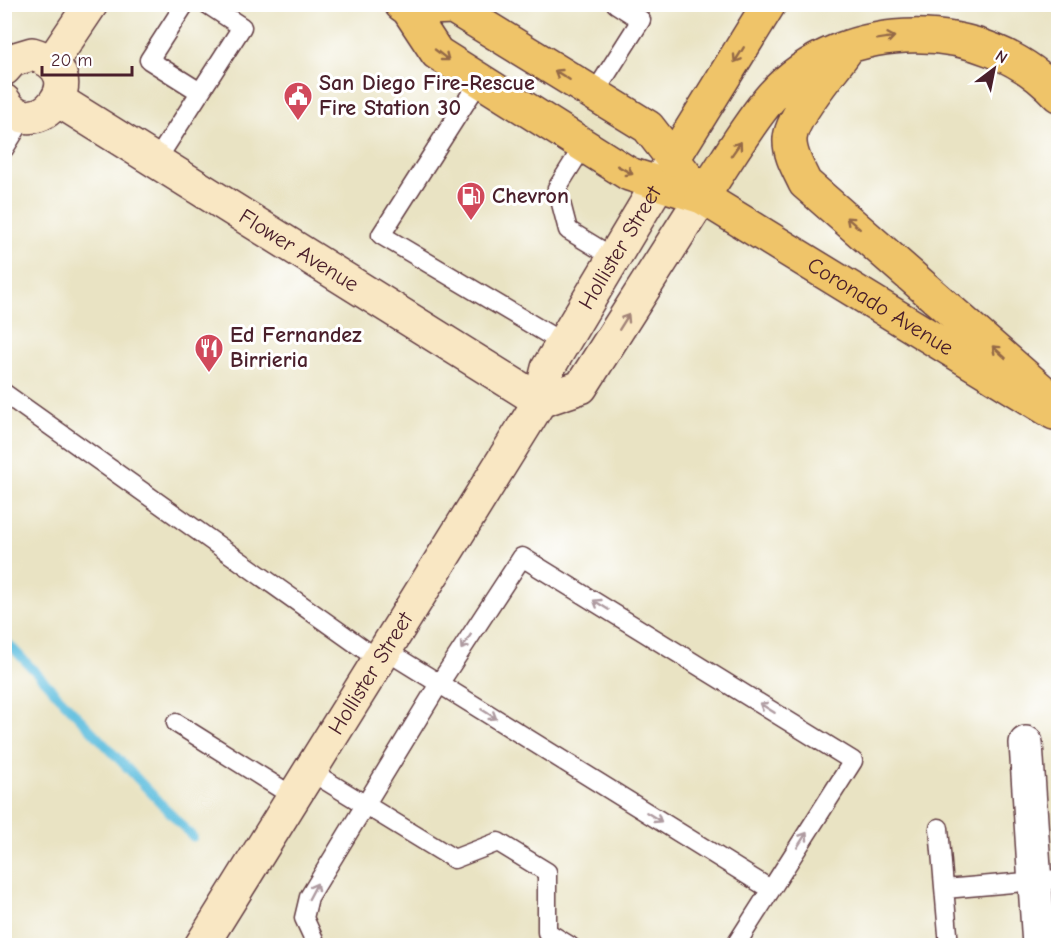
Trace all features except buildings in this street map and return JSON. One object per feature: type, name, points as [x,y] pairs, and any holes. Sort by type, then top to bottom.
[{"type":"main road","points":[[51,62],[91,4]]},
{"type":"main road","points":[[666,171],[769,4]]},
{"type":"main road","name":"Coronado Avenue","points":[[405,7],[437,53],[584,146],[629,174],[666,171]]},
{"type":"main road","name":"Coronado Avenue","points":[[405,7],[470,10],[594,94],[648,127],[666,171],[702,197],[1059,416]]},
{"type":"main road","points":[[702,197],[773,95],[819,58],[873,40],[900,36],[956,39],[1008,57],[1032,72],[1059,95]]},
{"type":"main road","points":[[847,49],[797,118],[790,138],[794,160],[805,183],[1059,405]]},
{"type":"main road","points":[[5,68],[22,55],[32,54],[51,62],[62,80],[58,100],[44,113],[15,108]]},
{"type":"main road","name":"Flower Avenue","points":[[58,100],[540,401]]},
{"type":"main road","name":"Hollister Street","points":[[201,945],[540,401],[548,368],[666,171]]},
{"type":"main road","name":"Hollister Street","points":[[540,401],[581,387],[702,197]]},
{"type":"street","points":[[1026,743],[1047,880],[1040,945]]},
{"type":"lane","points":[[185,4],[149,60],[200,92]]},
{"type":"lane","points":[[156,161],[242,27],[207,4]]},
{"type":"lane","points":[[594,94],[641,20],[616,4]]},
{"type":"lane","points":[[480,80],[381,235],[563,343]]},
{"type":"lane","points":[[4,149],[15,108]]},
{"type":"lane","points":[[584,146],[557,188],[568,230],[614,258]]},
{"type":"lane","points":[[4,393],[382,655],[439,684],[770,889]]},
{"type":"lane","points":[[317,945],[304,918],[309,897],[439,684],[522,557],[853,761],[735,945]]},
{"type":"lane","points":[[176,723],[302,784],[365,804],[454,859],[498,842],[547,872],[548,932],[570,945]]},
{"type":"lane","points":[[939,828],[949,945]]},
{"type":"lane","points":[[945,889],[1047,880]]},
{"type":"waterway","points":[[4,639],[193,837]]},
{"type":"place","name":"San Diego Fire-Rescue Fire Station 30","points":[[298,122]]},
{"type":"place","name":"Chevron","points":[[471,222]]},
{"type":"place","name":"Ed Fernandez Birrieria","points":[[209,374]]}]
